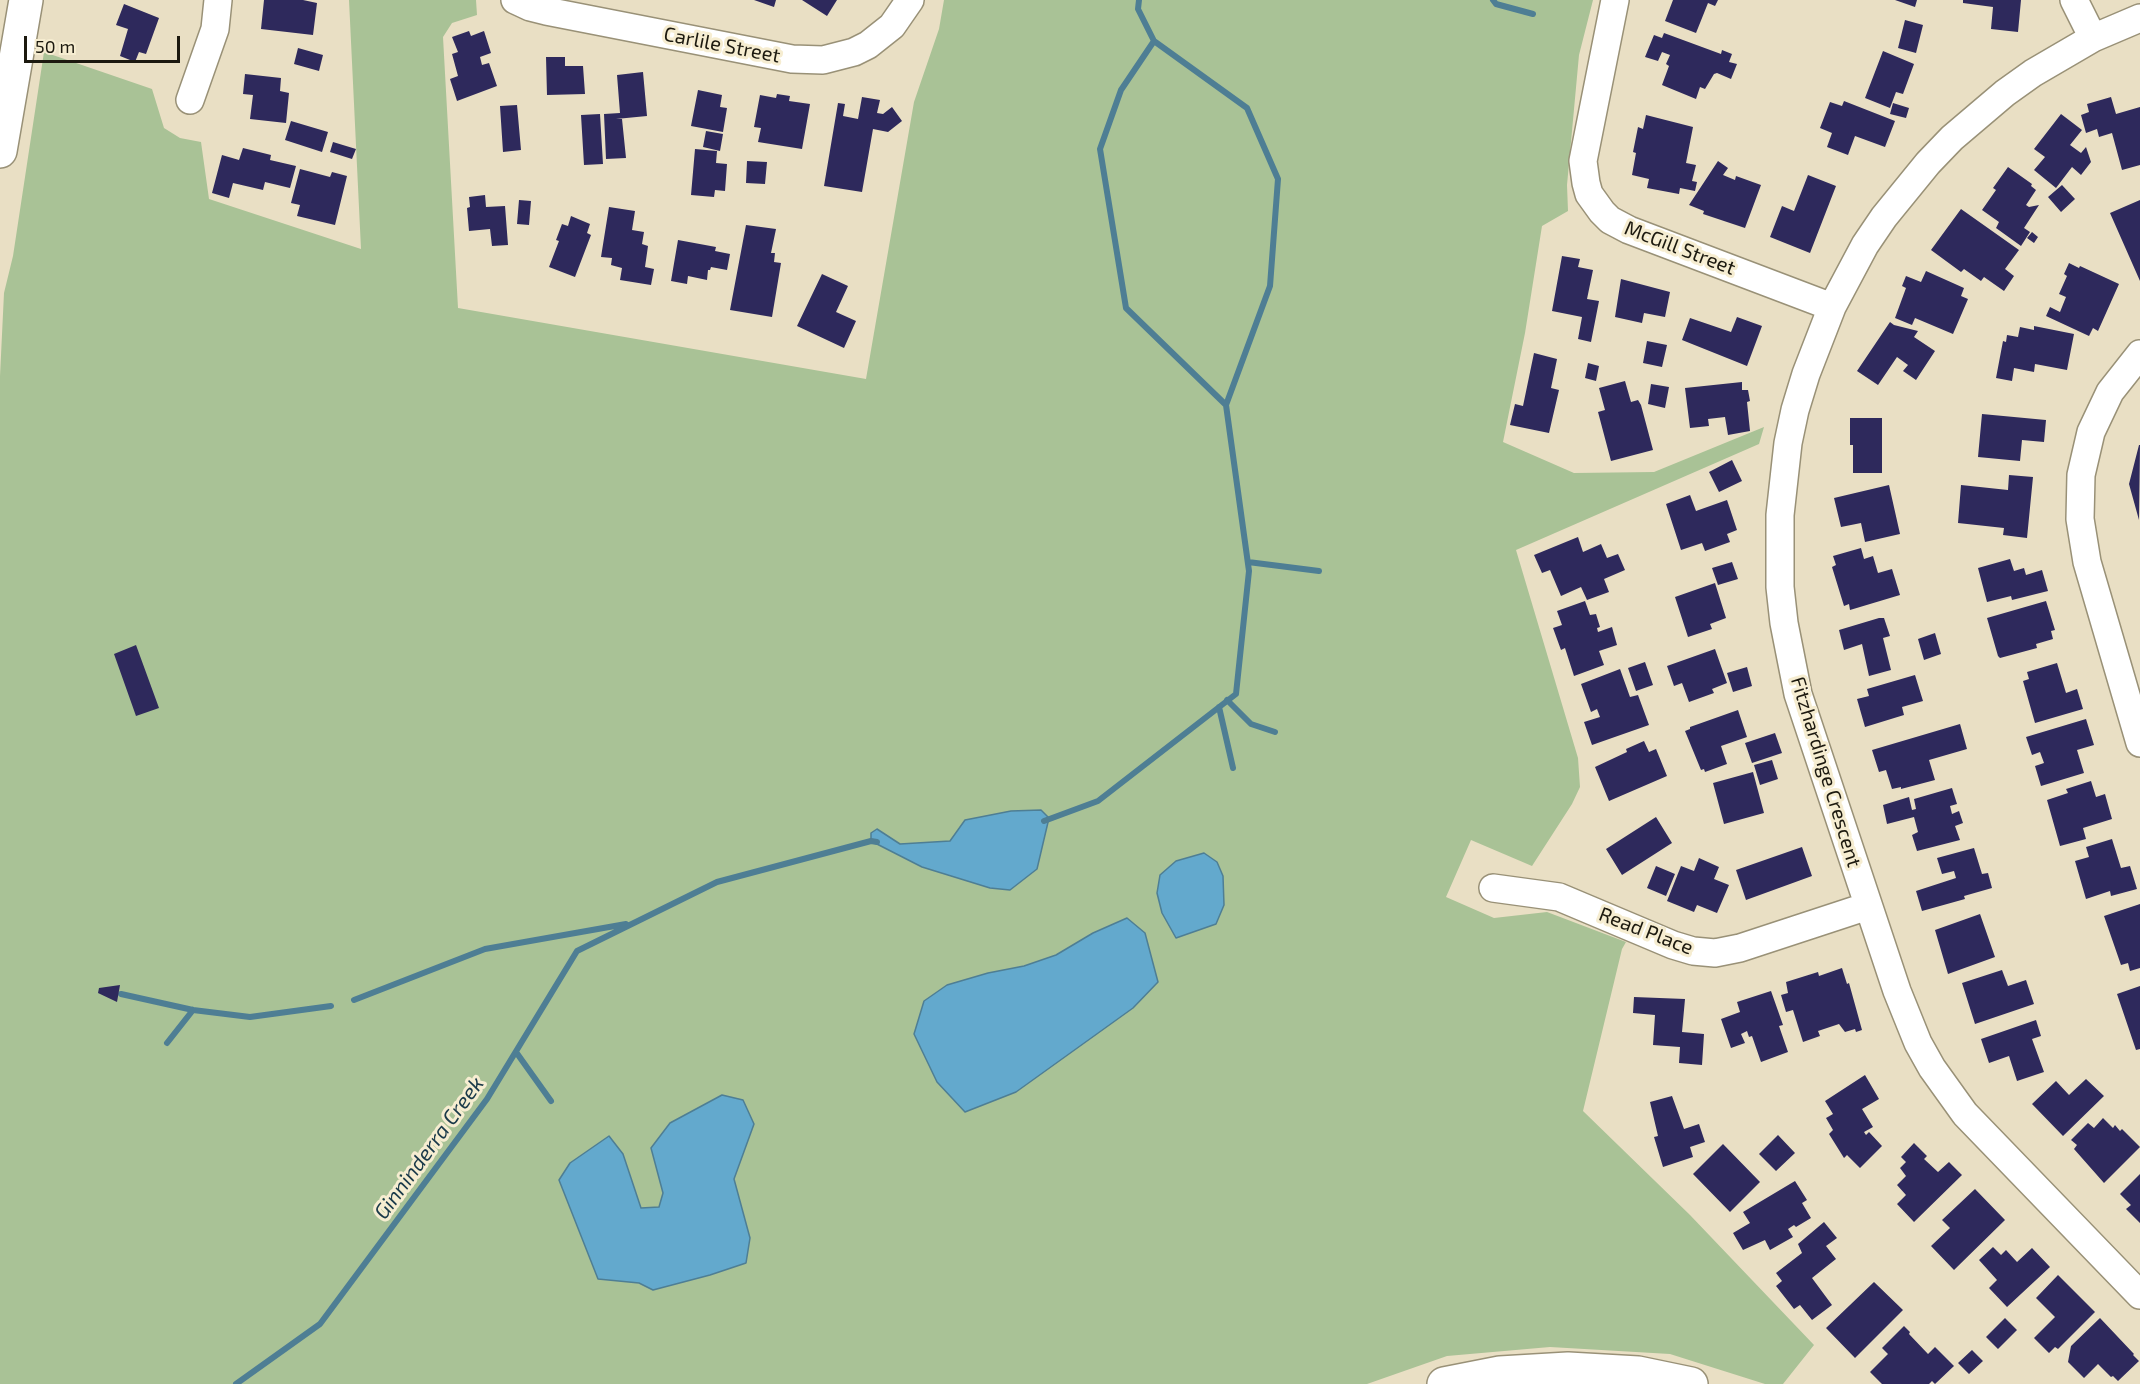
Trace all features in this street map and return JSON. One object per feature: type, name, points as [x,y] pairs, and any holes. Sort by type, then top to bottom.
[{"type":"main road","points":[[0,67],[10,0]]},
{"type":"main road","points":[[0,151],[26,0]]},
{"type":"main road","points":[[1444,1384],[1500,1373],[1568,1369],[1638,1374],[1691,1384]]},
{"type":"street","points":[[190,100],[215,29],[218,0]]},
{"type":"street","name":"Carlile Street","points":[[515,0],[546,11],[792,58],[823,60],[854,52],[868,45],[892,26],[910,0]]},
{"type":"street","name":"McGill Street","points":[[1615,0],[1583,161],[1589,194],[1610,220],[1629,231],[1832,306]]},
{"type":"street","points":[[2074,0],[2093,38]]},
{"type":"street","name":"Fitzhardinge Crescent","points":[[2140,18],[2093,38],[2033,73],[2005,93],[1936,154],[1884,217],[1832,306],[1806,374],[1788,444],[1780,515],[1780,587],[1784,623],[1798,694],[1897,991],[1918,1043],[1932,1068],[1965,1114],[2140,1295]]},
{"type":"street","points":[[2140,354],[2110,392],[2091,432],[2081,475],[2080,519],[2087,562],[2140,743]]},
{"type":"street","name":"Read Place","points":[[1493,888],[1559,897],[1673,945],[1693,951],[1715,953],[1740,948],[1868,906]]},
{"type":"green space","points":[[349,0],[476,0],[477,15],[452,23],[443,37],[458,308],[866,379],[914,102],[939,29],[944,0],[1593,0],[1579,55],[1567,185],[1568,211],[1542,226],[1525,333],[1503,442],[1574,473],[1654,472],[1764,427],[1759,444],[1516,550],[1578,758],[1580,787],[1572,804],[1532,866],[1471,840],[1446,897],[1494,918],[1547,912],[1626,942],[1622,949],[1583,1111],[1690,1215],[1814,1345],[1783,1384],[1765,1384],[1670,1354],[1550,1347],[1447,1356],[1367,1384],[0,1384],[0,376],[4,293],[13,256],[44,52],[152,89],[164,128],[180,138],[201,142],[209,199],[361,249]]},
{"type":"water","points":[[1041,810],[1049,818],[1037,869],[1010,890],[990,888],[922,867],[871,841],[871,833],[877,829],[900,844],[950,841],[965,820],[1011,811]]},
{"type":"water","points":[[1204,853],[1217,862],[1223,876],[1224,905],[1216,924],[1176,938],[1162,913],[1157,893],[1160,875],[1176,861]]},
{"type":"water","points":[[1127,918],[1145,933],[1158,982],[1133,1008],[1016,1092],[965,1112],[937,1082],[914,1034],[924,1001],[947,985],[988,973],[1024,966],[1056,955],[1093,933]]},
{"type":"water","points":[[722,1095],[743,1100],[754,1124],[734,1179],[750,1238],[746,1263],[653,1290],[639,1283],[598,1279],[559,1180],[570,1163],[609,1136],[623,1154],[641,1208],[659,1207],[663,1193],[651,1148],[670,1123]]},
{"type":"building","points":[[264,0],[303,0],[317,3],[313,35],[261,29]]},
{"type":"building","points":[[754,0],[776,0],[774,7]]},
{"type":"building","points":[[802,0],[837,0],[827,16]]},
{"type":"building","points":[[1673,0],[1718,0],[1715,6],[1708,3],[1696,33],[1665,21]]},
{"type":"building","points":[[1895,0],[1917,0],[1915,7]]},
{"type":"building","points":[[1963,0],[2021,0],[2018,32],[1991,29],[1993,7],[1963,3]]},
{"type":"building","points":[[124,4],[159,18],[146,54],[139,52],[135,62],[120,56],[128,29],[116,25]]},
{"type":"building","points":[[1905,20],[1923,25],[1916,53],[1898,48]]},
{"type":"building","points":[[469,31],[471,36],[484,31],[491,53],[480,57],[482,65],[489,63],[497,86],[457,101],[450,79],[458,76],[452,54],[458,52],[452,37]]},
{"type":"building","points":[[1664,33],[1721,54],[1722,50],[1732,54],[1729,62],[1737,64],[1731,79],[1717,73],[1714,74],[1705,89],[1700,87],[1696,99],[1662,85],[1669,66],[1666,64],[1670,55],[1662,52],[1658,61],[1645,57],[1654,35],[1662,38]]},
{"type":"building","points":[[298,48],[323,55],[319,71],[294,64]]},
{"type":"building","points":[[1883,51],[1914,64],[1903,94],[1896,92],[1890,108],[1865,98]]},
{"type":"building","points":[[546,57],[565,57],[565,66],[583,66],[585,94],[547,95]]},
{"type":"building","points":[[643,72],[647,116],[616,119],[622,119],[626,158],[606,159],[604,114],[620,113],[617,75]]},
{"type":"building","points":[[245,74],[281,78],[280,91],[289,93],[286,123],[250,119],[253,95],[243,94]]},
{"type":"building","points":[[698,90],[722,95],[720,107],[727,108],[723,132],[691,126]]},
{"type":"building","points":[[777,94],[790,96],[789,101],[810,104],[802,149],[758,142],[761,128],[754,127],[760,95],[776,98]]},
{"type":"building","points":[[862,97],[880,100],[877,113],[883,114],[892,107],[902,121],[888,132],[873,129],[862,192],[824,186],[838,103],[845,104],[843,116],[858,119]]},
{"type":"building","points":[[2111,97],[2116,114],[2140,107],[2140,165],[2122,170],[2112,133],[2099,137],[2097,129],[2086,133],[2081,115],[2089,112],[2087,104]]},
{"type":"building","points":[[1844,101],[1895,121],[1885,147],[1855,136],[1848,155],[1827,147],[1832,133],[1820,128],[1830,102],[1842,106]]},
{"type":"building","points":[[1893,103],[1909,108],[1906,118],[1890,114]]},
{"type":"building","points":[[517,105],[521,150],[503,152],[500,106]]},
{"type":"building","points":[[600,114],[603,164],[584,165],[581,115]]},
{"type":"building","points":[[2061,114],[2082,130],[2070,145],[2081,153],[2086,147],[2091,162],[2081,175],[2072,167],[2056,188],[2034,170],[2045,157],[2034,149]]},
{"type":"building","points":[[1646,115],[1693,127],[1686,163],[1696,165],[1692,181],[1697,182],[1695,191],[1680,188],[1679,194],[1647,188],[1649,179],[1632,175],[1636,153],[1633,152],[1638,127],[1643,129]]},
{"type":"building","points":[[291,121],[328,132],[322,152],[285,140]]},
{"type":"building","points":[[706,131],[723,134],[720,151],[703,147]]},
{"type":"building","points":[[333,142],[356,149],[352,159],[330,152]]},
{"type":"building","points":[[243,148],[271,155],[270,160],[296,166],[290,188],[265,182],[263,190],[233,183],[229,198],[212,193],[222,155],[239,160]]},
{"type":"building","points":[[695,149],[717,151],[716,163],[727,164],[725,191],[715,190],[714,197],[691,195]]},
{"type":"building","points":[[747,161],[767,162],[765,184],[746,183]]},
{"type":"building","points":[[1718,161],[1728,168],[1723,175],[1735,180],[1736,176],[1761,185],[1745,228],[1703,214],[1704,211],[1689,205]]},
{"type":"building","points":[[2008,167],[2032,184],[2031,186],[2036,190],[2026,205],[2029,207],[2039,205],[2024,228],[2030,232],[2021,246],[1996,228],[1999,222],[1982,210],[1996,190],[1993,188]]},
{"type":"building","points":[[300,169],[330,177],[332,172],[347,176],[335,225],[297,216],[300,205],[291,203]]},
{"type":"building","points":[[1808,175],[1836,186],[1810,253],[1770,237],[1782,206],[1794,211]]},
{"type":"building","points":[[2062,185],[2075,199],[2061,212],[2048,197]]},
{"type":"building","points":[[485,195],[486,207],[505,206],[508,245],[492,246],[490,229],[469,231],[467,208],[470,207],[469,197]]},
{"type":"building","points":[[519,200],[531,201],[529,225],[517,224]]},
{"type":"building","points":[[2140,200],[2140,281],[2110,213]]},
{"type":"building","points":[[609,207],[635,211],[632,230],[644,232],[642,244],[648,246],[645,267],[654,269],[651,285],[620,280],[622,268],[611,265],[612,258],[601,257]]},
{"type":"building","points":[[1961,209],[2019,250],[2005,269],[2014,276],[2004,291],[1984,277],[1981,281],[1964,269],[1961,272],[1931,250]]},
{"type":"building","points":[[571,216],[590,224],[587,233],[591,235],[575,277],[549,267],[559,241],[556,240],[562,224],[568,226]]},
{"type":"building","points":[[746,225],[776,229],[771,253],[775,253],[774,262],[781,263],[772,317],[730,310]]},
{"type":"building","points":[[2032,232],[2038,237],[2034,243],[2027,238]]},
{"type":"building","points":[[678,240],[716,247],[715,251],[730,254],[727,270],[711,267],[708,270],[707,280],[688,276],[687,284],[671,281]]},
{"type":"building","points":[[1562,256],[1580,259],[1578,267],[1593,270],[1587,299],[1599,301],[1591,342],[1578,339],[1582,317],[1552,311]]},
{"type":"building","points":[[2069,263],[2119,284],[2098,331],[2093,328],[2089,336],[2046,316],[2050,307],[2060,312],[2066,297],[2059,294],[2067,276],[2064,274]]},
{"type":"building","points":[[1926,271],[1964,288],[1961,296],[1968,299],[1953,334],[1915,318],[1912,325],[1895,318],[1906,288],[1902,286],[1906,276],[1921,282]]},
{"type":"building","points":[[822,274],[848,286],[836,312],[856,321],[844,348],[797,326]]},
{"type":"building","points":[[1621,279],[1670,292],[1665,317],[1644,313],[1642,323],[1615,317]]},
{"type":"building","points":[[1737,317],[1762,326],[1747,366],[1682,340],[1690,318],[1731,332]]},
{"type":"building","points":[[1890,322],[1918,331],[1914,337],[1935,351],[1916,380],[1903,371],[1908,365],[1897,357],[1878,385],[1857,371]]},
{"type":"building","points":[[2034,326],[2074,334],[2067,370],[2035,364],[2034,372],[2014,368],[2012,381],[1996,378],[2003,341],[2006,342],[2007,335],[2018,337],[2020,327],[2034,330]]},
{"type":"building","points":[[1647,341],[1667,345],[1662,367],[1643,363]]},
{"type":"building","points":[[1534,353],[1557,359],[1551,388],[1559,390],[1549,433],[1510,425],[1515,404],[1523,406]]},
{"type":"building","points":[[1588,363],[1599,366],[1596,381],[1585,378]]},
{"type":"building","points":[[1625,381],[1631,402],[1638,400],[1641,405],[1653,450],[1611,461],[1598,412],[1605,410],[1599,388]]},
{"type":"building","points":[[1742,382],[1742,390],[1748,390],[1750,401],[1747,402],[1750,431],[1728,435],[1725,417],[1708,419],[1709,426],[1690,428],[1685,388]]},
{"type":"building","points":[[1651,384],[1669,387],[1665,408],[1648,404]]},
{"type":"building","points":[[1982,414],[2046,420],[2044,442],[2022,440],[2020,461],[1978,457]]},
{"type":"building","points":[[1850,418],[1882,418],[1882,473],[1853,473]]},
{"type":"building","points":[[2140,445],[2139,520],[2129,484]]},
{"type":"building","points":[[1732,460],[1742,481],[1719,492],[1709,472]]},
{"type":"building","points":[[2009,475],[2033,477],[2027,538],[2003,535],[2004,528],[1958,523],[1961,485],[2008,490]]},
{"type":"building","points":[[1889,485],[1900,534],[1865,542],[1861,523],[1841,527],[1834,498]]},
{"type":"building","points":[[1690,495],[1696,511],[1727,500],[1737,530],[1727,534],[1730,542],[1705,551],[1702,543],[1681,550],[1666,504]]},
{"type":"building","points":[[1578,537],[1583,552],[1601,544],[1607,558],[1618,554],[1625,570],[1604,579],[1609,592],[1587,600],[1581,587],[1561,596],[1550,570],[1542,573],[1534,555]]},
{"type":"building","points":[[1861,548],[1864,559],[1873,556],[1878,573],[1892,569],[1900,595],[1850,610],[1849,604],[1844,606],[1832,567],[1836,565],[1833,556]]},
{"type":"building","points":[[2010,559],[2014,571],[2024,568],[2026,575],[2042,570],[2048,591],[2012,600],[2011,596],[1987,602],[1978,568]]},
{"type":"building","points":[[1732,562],[1738,579],[1718,585],[1712,568]]},
{"type":"building","points":[[1715,583],[1726,618],[1710,624],[1712,629],[1688,637],[1675,597]]},
{"type":"building","points":[[1585,601],[1590,615],[1596,614],[1600,627],[1597,628],[1598,632],[1612,627],[1617,645],[1599,651],[1604,665],[1574,676],[1565,648],[1561,650],[1553,628],[1562,625],[1557,611]]},
{"type":"building","points":[[2046,601],[2055,630],[2051,631],[2053,639],[2036,644],[2037,648],[2000,658],[1987,618]]},
{"type":"building","points":[[1884,618],[1890,636],[1883,638],[1891,670],[1869,676],[1862,644],[1844,650],[1839,630]]},
{"type":"building","points":[[1935,633],[1941,654],[1924,660],[1918,639]]},
{"type":"building","points":[[136,645],[159,708],[136,716],[114,654]]},
{"type":"building","points":[[1715,649],[1727,683],[1712,689],[1714,693],[1689,702],[1682,683],[1674,686],[1667,666]]},
{"type":"building","points":[[1645,662],[1653,685],[1636,691],[1628,668]]},
{"type":"building","points":[[2057,663],[2066,693],[2077,689],[2083,709],[2035,723],[2023,681],[2029,679],[2027,672]]},
{"type":"building","points":[[1747,667],[1752,686],[1733,692],[1727,673]]},
{"type":"building","points":[[1620,669],[1630,697],[1638,695],[1649,725],[1592,745],[1584,722],[1600,717],[1597,709],[1591,712],[1581,684]]},
{"type":"building","points":[[1915,675],[1923,701],[1902,707],[1904,715],[1865,727],[1857,699],[1869,696],[1867,689]]},
{"type":"building","points":[[1738,710],[1747,737],[1721,746],[1727,764],[1705,772],[1704,769],[1701,770],[1685,731],[1690,727]]},
{"type":"building","points":[[2086,719],[2094,745],[2077,750],[2084,773],[2041,786],[2035,766],[2044,763],[2040,752],[2032,755],[2026,737]]},
{"type":"building","points":[[1960,724],[1967,749],[1929,760],[1935,780],[1901,789],[1901,787],[1892,789],[1886,770],[1879,772],[1872,750]]},
{"type":"building","points":[[1775,733],[1782,753],[1752,763],[1745,743]]},
{"type":"building","points":[[1644,741],[1649,752],[1656,749],[1667,776],[1609,801],[1595,767]]},
{"type":"building","points":[[1772,760],[1778,779],[1760,785],[1754,765]]},
{"type":"building","points":[[1753,772],[1764,813],[1724,824],[1713,783]]},
{"type":"building","points":[[2091,781],[2096,797],[2105,794],[2112,819],[2083,828],[2086,839],[2060,846],[2047,800],[2068,793],[2066,789]]},
{"type":"building","points":[[1952,788],[1957,804],[1950,806],[1952,814],[1959,811],[1963,823],[1955,826],[1960,840],[1917,851],[1912,835],[1918,832],[1914,817],[1887,824],[1883,805],[1909,797],[1912,810],[1916,809],[1914,799]]},
{"type":"building","points":[[1656,817],[1672,843],[1622,875],[1606,849]]},
{"type":"building","points":[[2112,839],[2121,868],[2130,866],[2137,889],[2111,896],[2110,891],[2086,899],[2075,861],[2089,857],[2086,847]]},
{"type":"building","points":[[1802,847],[1812,876],[1746,900],[1736,870]]},
{"type":"building","points":[[1974,848],[1982,874],[1988,873],[1992,888],[1964,896],[1965,899],[1922,911],[1916,891],[1956,878],[1954,871],[1942,874],[1937,858]]},
{"type":"building","points":[[1699,858],[1719,867],[1714,879],[1729,885],[1717,913],[1697,905],[1694,912],[1667,901],[1681,866],[1694,871]]},
{"type":"building","points":[[1656,866],[1675,874],[1666,896],[1647,888]]},
{"type":"building","points":[[2140,904],[2140,968],[2130,971],[2128,963],[2121,965],[2104,916]]},
{"type":"building","points":[[1980,914],[1995,957],[1948,974],[1935,930]]},
{"type":"building","points":[[1842,968],[1847,984],[1849,983],[1862,1030],[1856,1032],[1855,1029],[1845,1032],[1839,1024],[1818,1031],[1820,1036],[1803,1042],[1793,1010],[1786,1012],[1781,995],[1788,993],[1786,982],[1818,972],[1819,976]]},
{"type":"building","points":[[2002,970],[2008,986],[2026,980],[2034,1004],[1975,1024],[1962,983]]},
{"type":"building","points":[[120,985],[117,1002],[98,993],[99,988]]},
{"type":"building","points":[[2140,986],[2140,1049],[2136,1050],[2117,994]]},
{"type":"building","points":[[1771,991],[1783,1025],[1779,1026],[1788,1052],[1761,1062],[1752,1036],[1749,1037],[1747,1031],[1741,1034],[1745,1043],[1731,1048],[1721,1019],[1740,1012],[1737,1002]]},
{"type":"building","points":[[1634,997],[1685,999],[1682,1032],[1704,1034],[1702,1065],[1679,1063],[1680,1047],[1653,1045],[1655,1015],[1633,1013]]},
{"type":"building","points":[[2036,1020],[2041,1036],[2032,1039],[2044,1072],[2017,1081],[2009,1056],[1989,1063],[1981,1039]]},
{"type":"building","points":[[1865,1075],[1879,1099],[1862,1109],[1873,1127],[1864,1132],[1866,1135],[1869,1132],[1882,1146],[1860,1168],[1847,1155],[1844,1158],[1829,1134],[1833,1130],[1826,1118],[1833,1114],[1825,1101]]},
{"type":"building","points":[[2086,1079],[2104,1096],[2063,1136],[2032,1104],[2056,1081],[2069,1095]]},
{"type":"building","points":[[1672,1096],[1684,1129],[1699,1124],[1705,1142],[1690,1147],[1693,1157],[1663,1167],[1654,1137],[1658,1136],[1650,1102]]},
{"type":"building","points":[[2103,1118],[2113,1128],[2115,1125],[2120,1131],[2122,1129],[2140,1147],[2104,1183],[2074,1149],[2077,1145],[2071,1140],[2088,1123],[2094,1128]]},
{"type":"building","points":[[1778,1135],[1795,1153],[1776,1171],[1759,1154]]},
{"type":"building","points":[[1914,1143],[1927,1156],[1924,1159],[1938,1172],[1949,1162],[1962,1175],[1914,1222],[1897,1204],[1906,1195],[1897,1185],[1906,1176],[1900,1168],[1906,1162],[1901,1157]]},
{"type":"building","points":[[1723,1144],[1760,1182],[1730,1212],[1693,1174]]},
{"type":"building","points":[[2140,1174],[2140,1223],[2126,1209],[2131,1205],[2120,1194]]},
{"type":"building","points":[[1795,1181],[1807,1200],[1802,1203],[1811,1218],[1788,1229],[1793,1237],[1770,1250],[1765,1240],[1743,1250],[1733,1233],[1750,1223],[1743,1212]]},
{"type":"building","points":[[1975,1189],[2005,1220],[1954,1270],[1931,1246],[1950,1228],[1942,1220]]},
{"type":"building","points":[[1824,1222],[1837,1238],[1826,1246],[1836,1259],[1812,1278],[1832,1305],[1812,1320],[1800,1305],[1794,1309],[1776,1286],[1782,1281],[1776,1273],[1802,1253],[1798,1244]]},
{"type":"building","points":[[1993,1247],[2001,1255],[2006,1250],[2017,1262],[2032,1248],[2050,1267],[2007,1307],[1989,1288],[1997,1280],[1979,1260]]},
{"type":"building","points":[[2058,1275],[2095,1312],[2058,1349],[2055,1347],[2049,1353],[2034,1338],[2055,1317],[2036,1298]]},
{"type":"building","points":[[1874,1282],[1903,1310],[1855,1358],[1826,1328]]},
{"type":"building","points":[[2005,1318],[2017,1330],[1998,1349],[1986,1337]]},
{"type":"building","points":[[2100,1318],[2139,1361],[2118,1381],[2098,1364],[2084,1378],[2068,1362],[2071,1346]]},
{"type":"building","points":[[1904,1326],[1928,1354],[1935,1347],[1954,1366],[1935,1384],[1932,1381],[1929,1384],[1882,1384],[1870,1372],[1888,1354],[1882,1348]]},
{"type":"building","points":[[1972,1350],[1983,1361],[1969,1374],[1958,1363]]},
{"type":"waterway","name":"Ginninderra Creek","points":[[1044,821],[1098,801],[1236,694],[1249,571],[1226,405],[1126,308],[1100,149],[1121,90],[1154,41],[1138,9],[1139,0]]},
{"type":"waterway","points":[[1493,0],[1496,4],[1533,14]]},
{"type":"waterway","points":[[1154,41],[1247,108],[1278,179],[1270,286],[1226,405]]},
{"type":"waterway","points":[[1248,562],[1319,571]]},
{"type":"waterway","points":[[1227,700],[1251,724],[1275,732]]},
{"type":"waterway","points":[[1219,707],[1233,768]]},
{"type":"waterway","name":"Ginninderra Creek","points":[[236,1384],[320,1324],[487,1099],[577,951],[717,882],[871,841],[877,842]]},
{"type":"waterway","name":"Ginninderra Creek","points":[[354,1000],[485,949],[626,924]]},
{"type":"waterway","name":"Ginninderra Creek","points":[[121,994],[193,1010],[250,1017],[331,1006]]},
{"type":"waterway","points":[[167,1043],[193,1010]]},
{"type":"waterway","points":[[516,1052],[551,1101]]}]
